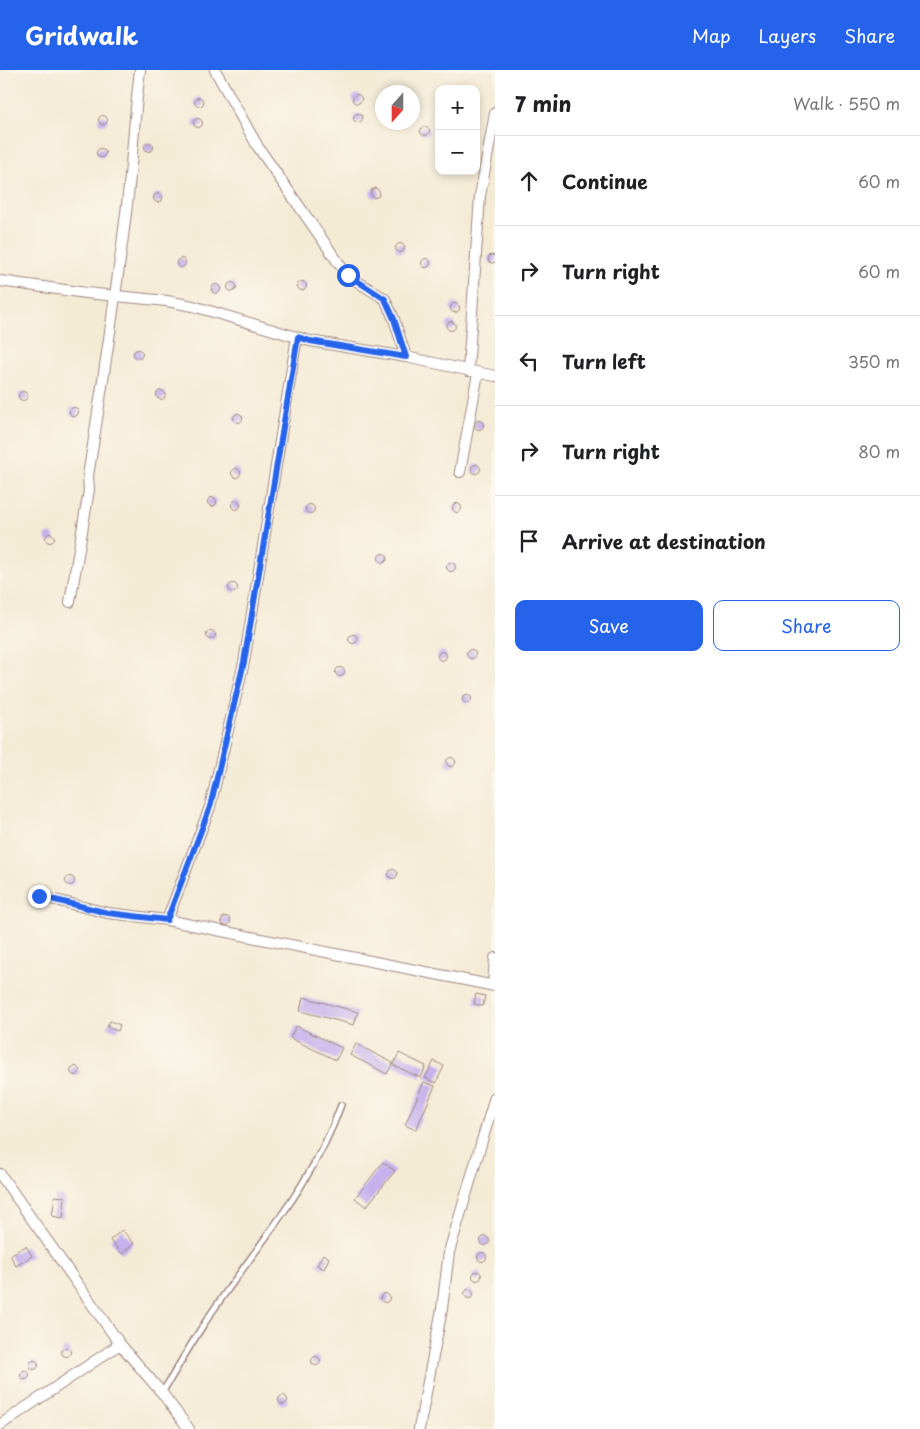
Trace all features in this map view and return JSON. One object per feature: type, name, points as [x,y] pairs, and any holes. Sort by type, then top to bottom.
[{"type":"street","points":[[70,602],[89,490],[88,476],[116,296],[132,164],[133,131],[140,70]]},
{"type":"street","points":[[216,70],[258,147],[348,275],[385,299],[394,319],[406,357]]},
{"type":"street","points":[[460,472],[473,372],[480,196],[495,113]]},
{"type":"street","points":[[0,281],[167,301],[194,306],[310,341],[406,357],[495,376]]},
{"type":"street","points":[[167,920],[210,807],[244,662],[298,337]]},
{"type":"street","points":[[39,896],[108,913],[167,920],[494,985],[495,958]]},
{"type":"street","points":[[419,1429],[442,1309],[449,1252],[495,1097]]},
{"type":"street","points":[[0,1174],[120,1344],[162,1393],[189,1429]]},
{"type":"street","points":[[0,1425],[120,1344]]},
{"type":"lane","points":[[162,1393],[204,1324],[290,1203],[333,1127],[341,1105]]},
{"type":"building","points":[[357,95],[361,99],[357,103],[353,99]]},
{"type":"building","points":[[199,98],[203,102],[199,106],[195,102]]},
{"type":"building","points":[[358,114],[362,118],[358,122],[354,118]]},
{"type":"building","points":[[103,116],[107,120],[103,124],[99,120]]},
{"type":"building","points":[[198,119],[202,123],[198,127],[194,123]]},
{"type":"building","points":[[425,127],[429,131],[425,135],[421,131]]},
{"type":"building","points":[[149,143],[153,147],[149,151],[145,147]]},
{"type":"building","points":[[101,149],[105,153],[101,157],[97,153]]},
{"type":"building","points":[[375,189],[379,193],[375,197],[371,193]]},
{"type":"building","points":[[158,194],[162,198],[158,202],[154,198]]},
{"type":"building","points":[[400,244],[404,248],[400,252],[396,248]]},
{"type":"building","points":[[492,255],[496,259],[492,263],[488,259]]},
{"type":"building","points":[[181,259],[185,263],[181,267],[177,263]]},
{"type":"building","points":[[426,259],[430,263],[426,267],[422,263]]},
{"type":"building","points":[[302,282],[306,286],[302,290],[298,286]]},
{"type":"building","points":[[232,283],[236,287],[232,291],[228,287]]},
{"type":"building","points":[[216,285],[220,289],[216,293],[212,289]]},
{"type":"building","points":[[455,304],[459,308],[455,312],[451,308]]},
{"type":"building","points":[[451,322],[455,326],[451,330],[447,326]]},
{"type":"building","points":[[138,350],[142,354],[138,358],[134,354]]},
{"type":"building","points":[[161,391],[165,395],[161,399],[157,395]]},
{"type":"building","points":[[23,392],[27,396],[23,400],[19,396]]},
{"type":"building","points":[[74,408],[78,412],[74,416],[70,412]]},
{"type":"building","points":[[238,414],[242,418],[238,422],[234,418]]},
{"type":"building","points":[[479,421],[483,425],[479,429],[475,425]]},
{"type":"building","points":[[476,465],[480,469],[476,473],[472,469]]},
{"type":"building","points":[[236,469],[240,473],[236,477],[232,473]]},
{"type":"building","points":[[212,498],[216,502],[212,506],[208,502]]},
{"type":"building","points":[[236,501],[240,505],[236,509],[232,505]]},
{"type":"building","points":[[457,504],[461,508],[457,512],[453,508]]},
{"type":"building","points":[[310,505],[314,509],[310,513],[306,509]]},
{"type":"building","points":[[50,534],[54,538],[50,542],[46,538]]},
{"type":"building","points":[[383,554],[387,558],[383,562],[379,558]]},
{"type":"building","points":[[451,563],[455,567],[451,571],[447,567]]},
{"type":"building","points":[[233,584],[237,588],[233,592],[229,588]]},
{"type":"building","points":[[211,631],[215,635],[211,639],[207,635]]},
{"type":"building","points":[[353,635],[357,639],[353,643],[349,639]]},
{"type":"building","points":[[471,650],[475,654],[471,658],[467,654]]},
{"type":"building","points":[[442,652],[446,656],[442,660],[438,656]]},
{"type":"building","points":[[340,668],[344,672],[340,676],[336,672]]},
{"type":"building","points":[[467,695],[471,699],[467,703],[463,699]]},
{"type":"building","points":[[451,758],[455,762],[451,766],[447,762]]},
{"type":"building","points":[[393,870],[397,874],[393,878],[389,874]]},
{"type":"building","points":[[70,877],[74,881],[70,885],[66,881]]},
{"type":"building","points":[[226,917],[230,921],[226,925],[222,921]]},
{"type":"building","points":[[476,994],[485,996],[483,1006],[474,1004]]},
{"type":"building","points":[[303,997],[358,1012],[354,1025],[300,1011]]},
{"type":"building","points":[[110,1021],[120,1025],[118,1031],[107,1027]]},
{"type":"building","points":[[296,1026],[342,1048],[336,1060],[290,1038]]},
{"type":"building","points":[[356,1044],[393,1063],[387,1074],[350,1055]]},
{"type":"building","points":[[399,1053],[426,1066],[421,1078],[393,1065]]},
{"type":"building","points":[[434,1061],[444,1066],[436,1083],[425,1078]]},
{"type":"building","points":[[75,1067],[79,1071],[75,1075],[71,1071]]},
{"type":"building","points":[[424,1082],[435,1086],[416,1130],[405,1125]]},
{"type":"building","points":[[383,1162],[395,1171],[366,1207],[355,1198]]},
{"type":"building","points":[[55,1196],[65,1197],[63,1218],[52,1216]]},
{"type":"building","points":[[122,1230],[134,1243],[122,1254],[110,1240]]},
{"type":"building","points":[[485,1237],[489,1241],[485,1245],[481,1241]]},
{"type":"building","points":[[26,1246],[32,1256],[16,1266],[10,1255]]},
{"type":"building","points":[[482,1253],[486,1257],[482,1261],[478,1257]]},
{"type":"building","points":[[323,1254],[329,1258],[324,1269],[317,1265]]},
{"type":"building","points":[[477,1272],[481,1276],[477,1280],[473,1276]]},
{"type":"building","points":[[469,1290],[473,1294],[469,1298],[465,1294]]},
{"type":"building","points":[[385,1294],[389,1298],[385,1302],[381,1298]]},
{"type":"building","points":[[66,1348],[70,1352],[66,1356],[62,1352]]},
{"type":"building","points":[[316,1357],[320,1361],[316,1365],[312,1361]]},
{"type":"building","points":[[34,1361],[38,1365],[34,1369],[30,1365]]},
{"type":"building","points":[[25,1371],[29,1375],[25,1379],[21,1375]]},
{"type":"building","points":[[283,1396],[287,1400],[283,1404],[279,1400]]},
{"type":"route","points":[[39,896],[108,913],[167,920],[210,807],[244,662],[298,337],[310,341],[406,357],[394,319],[385,299],[348,275]]}]
